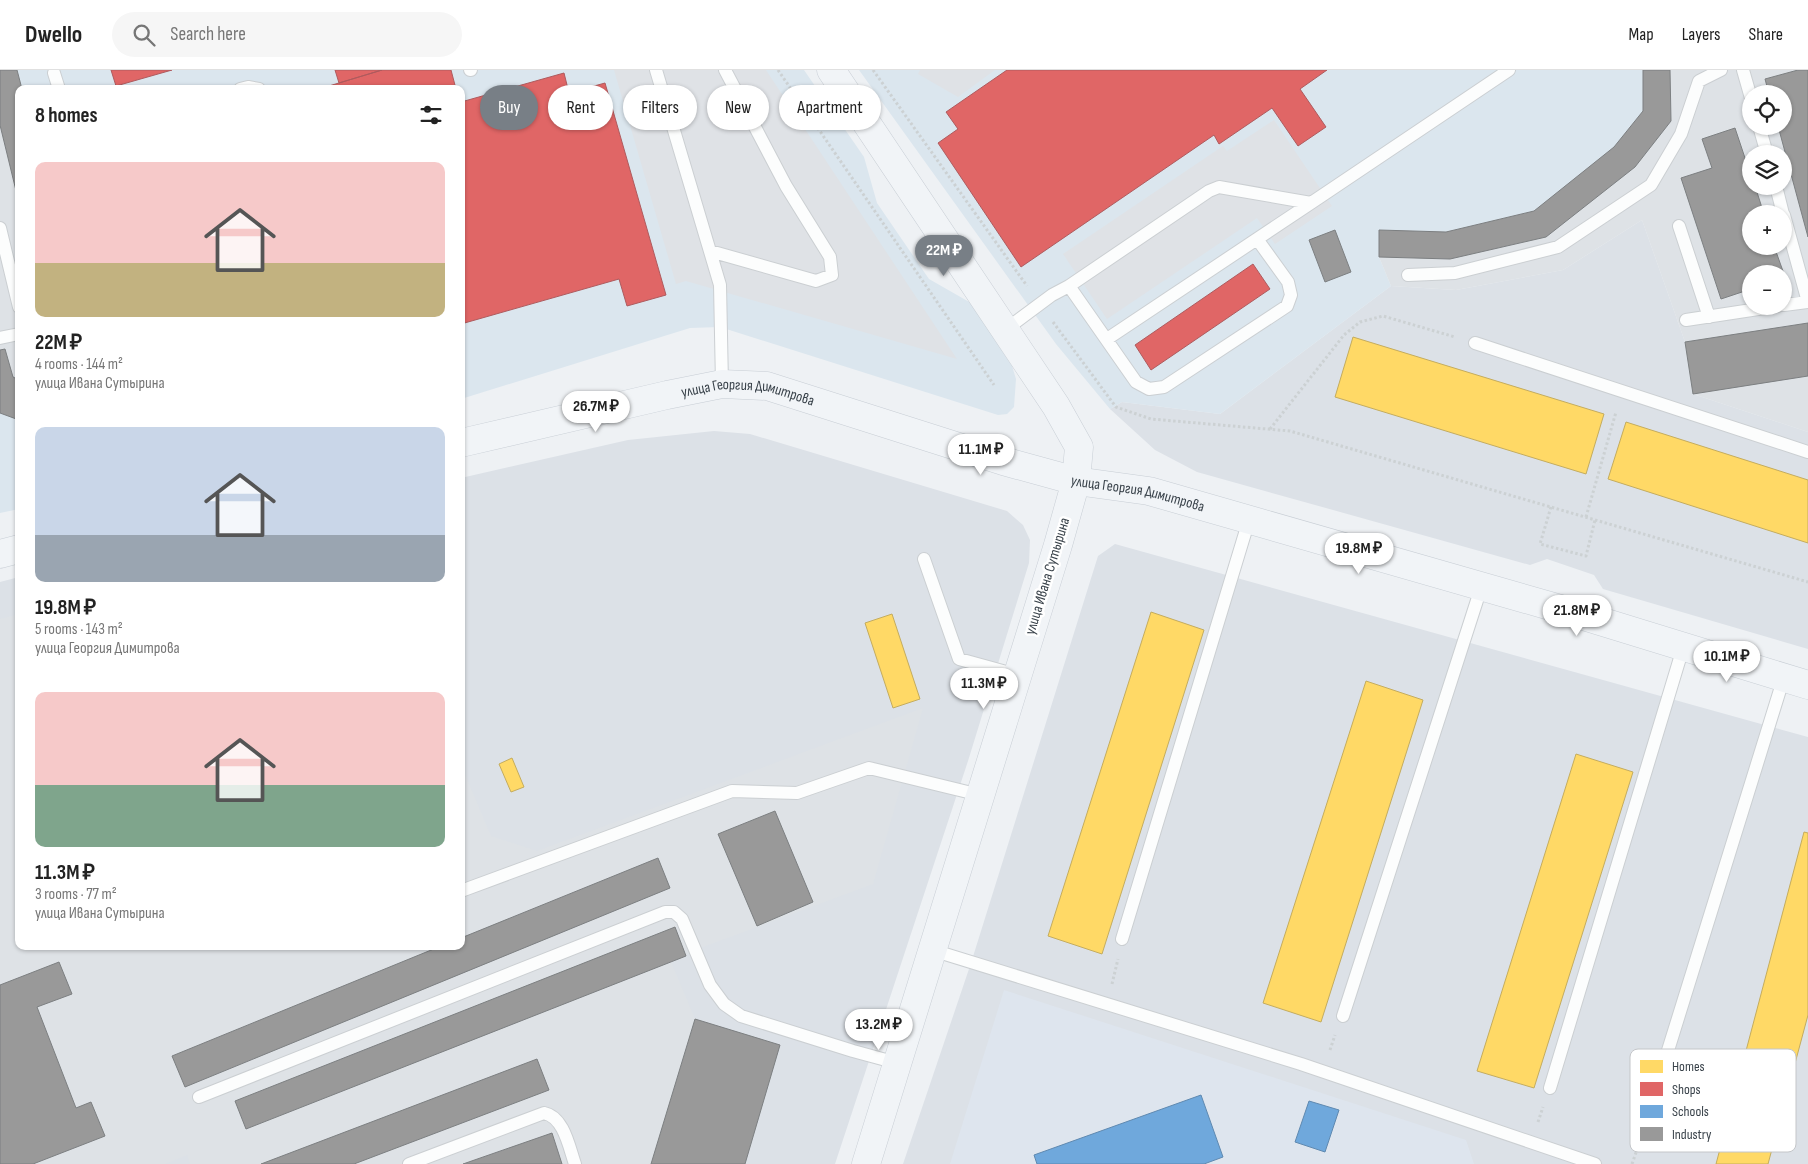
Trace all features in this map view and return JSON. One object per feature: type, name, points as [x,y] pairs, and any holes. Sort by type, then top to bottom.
[{"type":"main road","name":"улица Ивана Сутырина","points":[[831,70],[1056,406],[1079,447],[1076,481],[866,1164]]},
{"type":"main road","name":"улица Георгия Димитрова","points":[[465,442],[667,394],[722,384],[767,386],[1003,461],[1076,481],[1149,491],[1481,588],[1564,610],[1683,648],[1796,681]]},
{"type":"main road","points":[[0,554],[15,550]]},
{"type":"lane","points":[[656,70],[720,285],[722,384]]},
{"type":"lane","points":[[710,251],[816,281],[832,275],[830,257],[786,186],[725,70]]},
{"type":"lane","points":[[1107,340],[1509,70]]},
{"type":"lane","points":[[1408,274],[1455,273],[1558,247],[1651,185],[1681,134],[1699,75],[1721,70]]},
{"type":"lane","points":[[1743,70],[1747,85]]},
{"type":"lane","points":[[54,73],[58,85]]},
{"type":"lane","points":[[1005,330],[1040,304],[1214,189],[1219,187],[1311,203]]},
{"type":"lane","points":[[1680,226],[1708,317]]},
{"type":"lane","points":[[0,228],[15,291]]},
{"type":"lane","points":[[1069,286],[1136,382],[1149,389],[1164,387],[1287,306],[1291,295],[1288,282],[1257,239]]},
{"type":"lane","points":[[1792,243],[1808,302],[1792,304]]},
{"type":"lane","points":[[1686,320],[1742,312]]},
{"type":"lane","points":[[0,338],[15,335]]},
{"type":"lane","points":[[1475,343],[1808,452]]},
{"type":"lane","points":[[1122,938],[1249,520]]},
{"type":"lane","points":[[924,559],[959,659],[1017,675]]},
{"type":"lane","points":[[1343,1016],[1481,588]]},
{"type":"lane","points":[[1550,1088],[1683,648]]},
{"type":"lane","points":[[1671,1049],[1796,681]]},
{"type":"lane","points":[[465,890],[732,791],[797,793],[869,768],[980,795]]},
{"type":"lane","points":[[198,1096],[665,912],[674,912],[682,919],[710,985],[724,1004],[741,1016],[897,1063]]},
{"type":"lane","points":[[932,950],[1322,1072],[1595,1164]]},
{"type":"lane","points":[[408,1164],[544,1114],[551,1115],[558,1121],[575,1164]]},
{"type":"path","points":[[778,70],[994,385]]},
{"type":"path","points":[[873,70],[1116,407],[1152,419],[1290,431],[1808,582]]},
{"type":"path","points":[[1269,429],[1344,335],[1360,322],[1383,316],[1475,343]]},
{"type":"path","points":[[1586,517],[1622,391]]},
{"type":"path","points":[[1551,507],[1540,544],[1586,556],[1595,520]]},
{"type":"path","points":[[1107,1004],[1122,938]]},
{"type":"path","points":[[1322,1072],[1343,1016]]},
{"type":"path","points":[[1531,1143],[1550,1088]]},
{"type":"path","points":[[1632,1164],[1636,1152]]},
{"type":"shaded area","points":[[0,70],[804,70],[814,85],[779,85],[779,130],[845,130],[864,157],[877,203],[929,279],[971,303],[1012,366],[1016,379],[1014,407],[1007,414],[998,415],[720,327],[690,328],[465,398],[465,85],[15,85],[15,510],[0,513]]},
{"type":"shaded area","points":[[0,70],[17,70],[21,85],[15,85],[15,419],[0,413]]},
{"type":"shaded area","points":[[614,70],[766,70],[779,90],[779,130],[806,130],[957,359],[686,281],[676,284],[631,130],[697,130],[697,85],[623,85],[623,101]]},
{"type":"shaded area","points":[[859,70],[1643,70],[1643,111],[1614,147],[1534,211],[1446,232],[1379,230],[1379,257],[1391,286],[1220,414],[1122,402],[1110,409],[1056,344],[881,101],[881,85],[870,85]]},
{"type":"shaded area","points":[[920,70],[995,70],[958,97],[918,74]]},
{"type":"shaded area","points":[[1643,70],[1808,70],[1808,432],[1693,394],[1685,342],[1642,220],[1563,270],[1456,290],[1391,286],[1379,257],[1379,230],[1446,232],[1534,211],[1614,147],[1643,111]]},
{"type":"shaded area","points":[[1274,120],[1332,206],[1275,244],[1257,218],[1107,319],[1063,254],[1223,146],[1227,151]]},
{"type":"shaded area","points":[[1642,220],[1685,342],[1693,394],[1808,432],[1808,649],[1603,589],[1594,575],[1547,559],[1530,565],[1197,472],[1155,450],[1110,409],[1122,402],[1220,414],[1391,286],[1456,290],[1563,270]]},
{"type":"shaded area","points":[[714,431],[750,434],[1007,511],[1023,525],[1030,540],[1029,563],[968,761],[835,1164],[0,1164],[0,582],[15,578],[15,950],[465,950],[465,477],[628,440]]},
{"type":"shaded area","points":[[1115,544],[1808,737],[1808,1164],[903,1164],[971,963],[1098,556]]},
{"type":"shaded area","points":[[15,615],[15,950],[465,950],[465,774],[491,836],[537,851],[923,708],[873,884],[703,947],[671,962],[695,1019],[651,1164],[190,1164],[187,1155],[165,1164],[0,1164],[0,619]]},
{"type":"shaded area","points":[[1004,990],[1466,1140],[1474,1164],[950,1164]]},
{"type":"building: Homes","points":[[1353,337],[1604,414],[1586,474],[1335,397]]},
{"type":"building: Homes","points":[[1626,422],[1808,480],[1808,543],[1608,479]]},
{"type":"building: Homes","points":[[1151,612],[1204,630],[1102,954],[1048,936]]},
{"type":"building: Homes","points":[[892,614],[920,699],[893,708],[865,623]]},
{"type":"building: Homes","points":[[1366,681],[1423,700],[1321,1022],[1263,1003]]},
{"type":"building: Homes","points":[[1576,754],[1633,772],[1534,1088],[1477,1071]]},
{"type":"building: Homes","points":[[512,758],[524,787],[511,792],[499,764]]},
{"type":"building: Homes","points":[[1804,832],[1808,833],[1808,1015],[1796,1060],[1796,1049],[1746,1049]]},
{"type":"building: Homes","points":[[1719,1152],[1771,1152],[1768,1164],[1716,1164]]},
{"type":"building: Shops","points":[[111,70],[172,70],[120,85],[116,85]]},
{"type":"building: Shops","points":[[335,70],[382,70],[339,83]]},
{"type":"building: Shops","points":[[382,70],[451,70],[455,85],[332,85]]},
{"type":"building: Shops","points":[[1007,70],[1327,70],[1300,89],[1326,127],[1298,146],[1272,108],[1219,144],[1214,135],[1021,267],[938,143],[958,129],[946,112]]},
{"type":"building: Shops","points":[[564,73],[567,85],[548,85],[548,130],[613,130],[613,111],[666,295],[627,306],[619,279],[465,323],[465,101],[480,97],[480,130],[538,130],[538,85],[521,85]]},
{"type":"building: Shops","points":[[1253,264],[1270,289],[1151,370],[1135,345]]},
{"type":"building: Schools","points":[[1201,1095],[1223,1157],[1204,1164],[1037,1164],[1034,1155]]},
{"type":"building: Schools","points":[[1309,1101],[1339,1110],[1325,1152],[1295,1142]]},
{"type":"building: Industry","points":[[0,70],[17,70],[21,85],[15,85],[15,187],[0,125]]},
{"type":"building: Industry","points":[[1643,70],[1670,70],[1671,121],[1635,167],[1546,237],[1450,259],[1379,257],[1379,230],[1446,232],[1534,211],[1614,147],[1643,111]]},
{"type":"building: Industry","points":[[1798,70],[1808,70],[1808,237],[1792,178],[1792,145],[1783,145],[1780,135],[1792,135],[1792,85],[1767,85],[1765,79]]},
{"type":"building: Industry","points":[[1735,128],[1742,149],[1742,195],[1758,195],[1761,205],[1742,205],[1742,255],[1777,255],[1781,265],[1742,265],[1742,292],[1721,299],[1681,178],[1712,168],[1702,139]]},
{"type":"building: Industry","points":[[1335,230],[1351,272],[1325,282],[1309,240]]},
{"type":"building: Industry","points":[[1808,323],[1808,376],[1693,394],[1685,342]]},
{"type":"building: Industry","points":[[5,349],[13,377],[15,378],[15,419],[0,413],[0,350]]},
{"type":"building: Industry","points":[[775,811],[813,902],[757,926],[718,834]]},
{"type":"building: Industry","points":[[658,858],[670,888],[185,1087],[172,1056],[431,950],[465,950],[465,936]]},
{"type":"building: Industry","points":[[675,927],[686,956],[246,1129],[235,1101]]},
{"type":"building: Industry","points":[[59,962],[72,994],[37,1007],[76,1108],[91,1102],[105,1136],[33,1164],[0,1164],[0,985]]},
{"type":"building: Industry","points":[[695,1019],[780,1045],[745,1164],[651,1164]]},
{"type":"building: Industry","points":[[537,1059],[549,1090],[354,1164],[261,1164]]},
{"type":"building: Industry","points":[[552,1133],[562,1164],[463,1164]]}]
